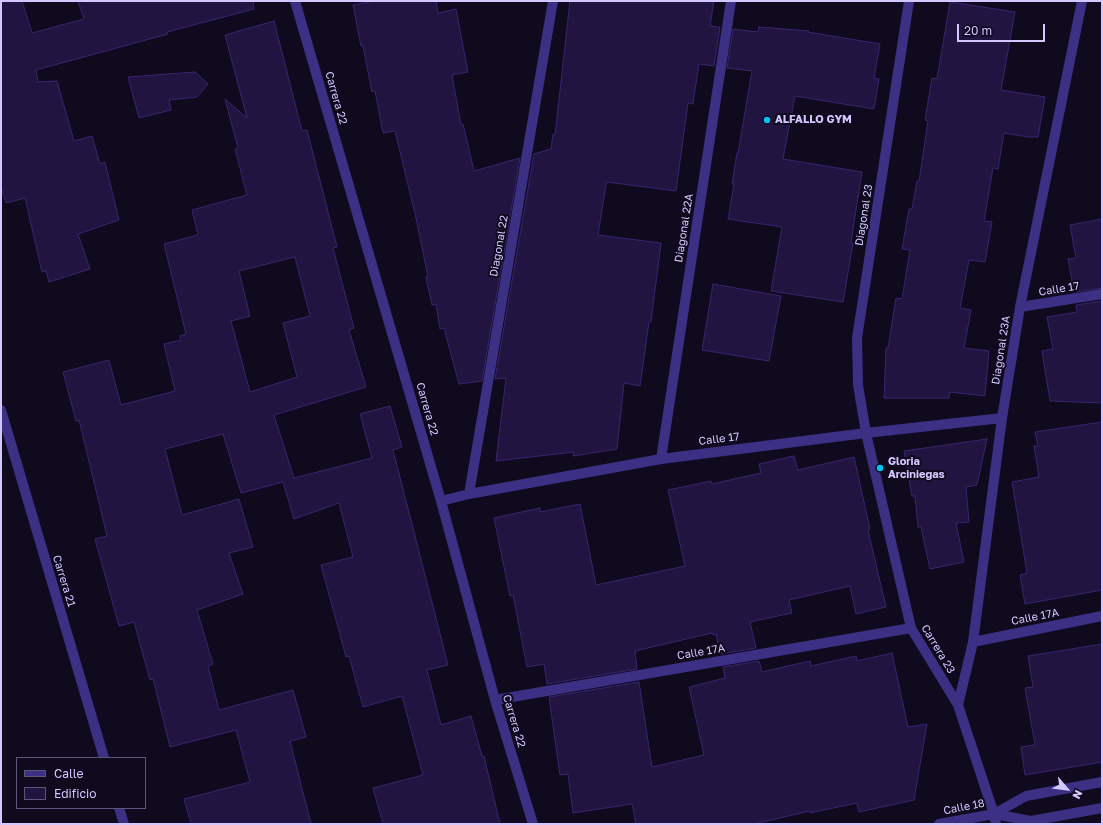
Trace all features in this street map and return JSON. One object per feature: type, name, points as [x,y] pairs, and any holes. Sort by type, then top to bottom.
[{"type":"street","name":"Carrera 22","points":[[295,1],[441,501],[495,700],[533,824]]},
{"type":"street","name":"Diagonal 22","points":[[469,494],[553,1]]},
{"type":"street","name":"Diagonal 22A","points":[[661,459],[731,1]]},
{"type":"street","name":"Diagonal 23","points":[[866,433],[858,385],[857,338],[910,1]]},
{"type":"street","name":"Diagonal 23A","points":[[958,705],[973,642],[1002,418],[1020,307],[1082,1]]},
{"type":"street","name":"Calle 17","points":[[1020,307],[1102,294]]},
{"type":"street","name":"Carrera 21","points":[[1,410],[104,757]]},
{"type":"street","name":"Calle 17","points":[[441,501],[469,494],[661,459],[866,433],[1002,418]]},
{"type":"street","name":"Carrera 23","points":[[866,433],[911,628],[958,705],[996,824]]},
{"type":"street","name":"Calle 17A","points":[[973,642],[1102,616]]},
{"type":"street","name":"Calle 17A","points":[[495,700],[911,628]]},
{"type":"street","name":"Calle 18","points":[[939,824],[994,814],[1026,796],[1102,782]]},
{"type":"street","name":"Calle 18","points":[[994,814],[1031,821],[1102,808]]},
{"type":"street","points":[[119,809],[124,824]]},
{"type":"building","points":[[1,1],[22,1],[32,33],[84,19],[78,1],[253,1],[254,9],[167,32],[168,34],[36,70],[38,82],[57,81],[74,141],[92,136],[100,164],[105,162],[119,220],[78,234],[90,269],[49,282],[46,271],[42,272],[25,198],[6,203],[1,186]]},
{"type":"building","points":[[375,1],[436,1],[438,13],[456,9],[468,72],[452,75],[461,125],[463,124],[474,171],[520,158],[482,381],[459,384],[444,328],[440,329],[436,304],[432,305],[416,218],[395,131],[383,133],[375,91],[372,92],[353,5]]},
{"type":"building","points":[[570,1],[714,1],[710,26],[720,27],[714,66],[699,64],[693,104],[688,103],[676,191],[607,182],[606,185],[598,235],[661,243],[651,322],[649,322],[640,386],[624,383],[617,449],[573,456],[574,452],[496,461],[506,378],[495,379],[534,154],[551,149],[553,134],[555,135]]},
{"type":"building","points":[[950,2],[1015,12],[1001,90],[1045,97],[1038,137],[1004,133],[998,169],[993,168],[984,221],[992,222],[985,262],[969,260],[960,308],[971,310],[964,348],[989,351],[985,396],[950,392],[949,398],[884,398],[886,348],[888,348],[896,298],[902,299],[910,250],[902,249],[909,209],[912,209],[917,181],[919,181],[928,121],[925,120],[932,78],[937,79]]},
{"type":"building","points":[[274,21],[302,131],[307,130],[337,247],[333,248],[354,328],[349,330],[366,387],[274,415],[294,478],[372,458],[360,414],[390,406],[402,447],[393,450],[448,665],[427,670],[441,725],[471,716],[482,756],[484,756],[500,824],[383,824],[373,788],[423,775],[402,696],[363,707],[349,656],[346,657],[321,565],[353,557],[339,503],[294,519],[283,482],[241,493],[223,434],[165,449],[182,515],[239,499],[253,547],[229,553],[243,594],[197,610],[213,664],[208,666],[219,710],[293,690],[306,737],[290,741],[311,824],[191,824],[184,799],[250,782],[236,730],[170,747],[153,679],[150,680],[134,622],[119,626],[95,539],[107,536],[79,420],[76,421],[63,372],[109,360],[121,405],[175,391],[164,344],[181,340],[180,336],[186,334],[164,244],[198,235],[192,210],[247,195],[235,149],[238,148],[225,99],[247,118],[225,35]],"holes":[[[295,257],[310,316],[283,323],[297,377],[250,392],[231,321],[250,316],[239,271]]]},
{"type":"building","points":[[759,27],[809,31],[808,32],[880,44],[874,78],[879,79],[874,109],[795,96],[783,159],[862,172],[851,242],[853,243],[843,302],[771,291],[782,227],[728,219],[734,184],[732,184],[737,153],[752,71],[727,68],[733,29],[758,32]]},
{"type":"building","points":[[195,72],[208,84],[197,97],[169,100],[171,110],[139,118],[128,77]]},
{"type":"building","points":[[1102,219],[1102,288],[1074,292],[1068,259],[1076,258],[1070,225]]},
{"type":"building","points":[[713,284],[781,296],[769,361],[702,350]]},
{"type":"building","points":[[1102,301],[1102,403],[1050,401],[1042,351],[1053,349],[1047,317],[1077,312],[1076,305]]},
{"type":"building","points":[[1102,422],[1102,590],[1025,604],[1020,575],[1027,573],[1012,482],[1039,477],[1034,446],[1038,446],[1035,432]]},
{"type":"building","points":[[987,439],[977,485],[966,487],[969,522],[956,523],[964,562],[930,569],[921,527],[918,527],[915,496],[912,496],[904,451]]},
{"type":"building","points":[[794,456],[798,470],[854,457],[870,529],[868,530],[886,607],[856,614],[850,586],[789,600],[792,613],[750,622],[756,648],[720,654],[716,634],[713,635],[712,633],[635,651],[637,669],[547,684],[544,664],[527,667],[513,595],[510,596],[494,518],[540,508],[540,512],[580,504],[596,585],[685,566],[668,490],[711,481],[712,484],[761,473],[759,464]]},
{"type":"building","points":[[1102,644],[1102,762],[1025,775],[1021,747],[1035,745],[1025,688],[1033,687],[1028,656]]},
{"type":"building","points":[[892,653],[908,727],[927,724],[914,800],[859,812],[857,803],[810,813],[810,811],[754,824],[636,824],[632,804],[573,813],[568,774],[560,775],[549,697],[639,682],[652,767],[704,755],[689,687],[725,678],[723,667],[759,661],[762,672],[810,661],[811,666],[856,656],[857,661]]},
{"type":"place","name":"ALFALLO GYM","points":[[767,120]]},
{"type":"place","name":"Gloria Arciniegas","points":[[880,468]]}]
